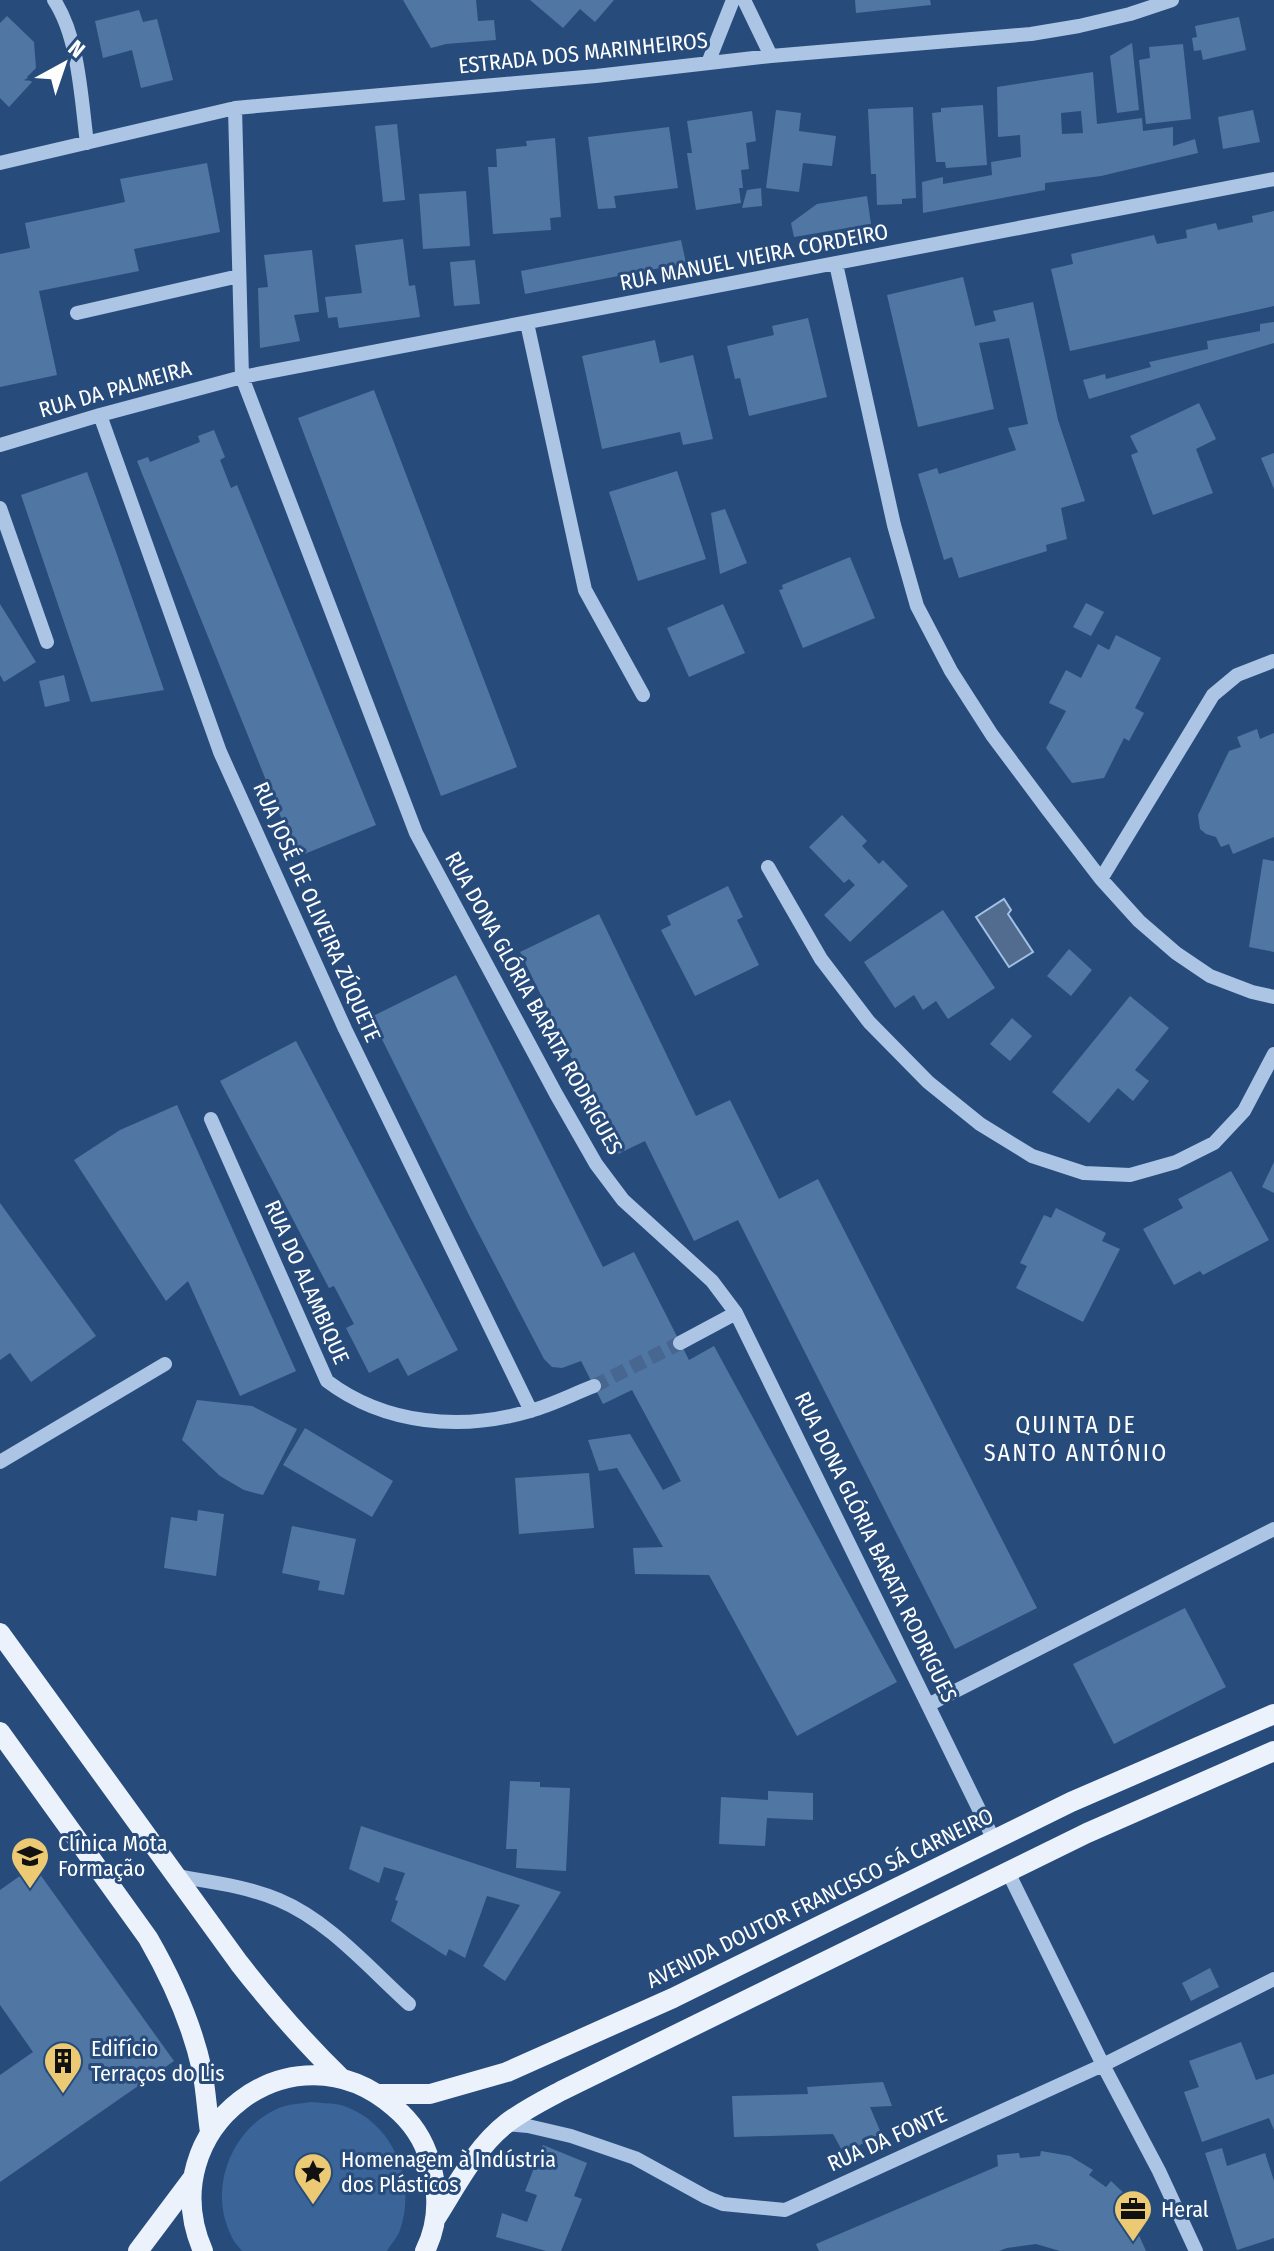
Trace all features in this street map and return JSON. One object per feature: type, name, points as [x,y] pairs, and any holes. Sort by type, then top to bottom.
[{"type":"main road","points":[[0,1633],[276,2010],[342,2079]]},
{"type":"main road","name":"AVENIDA DOUTOR FRANCISCO SÁ CARNEIRO","points":[[380,2094],[430,2094],[507,2072],[673,1998],[1071,1802],[1274,1714]]},
{"type":"main road","points":[[0,1732],[148,1938],[164,1967],[190,2029],[202,2070],[210,2132]]},
{"type":"main road","points":[[425,2251],[436,2218],[477,2154],[506,2124],[561,2091],[1087,1833],[1274,1751]]},
{"type":"main road","points":[[203,2251],[192,2215],[192,2179],[199,2154],[210,2132],[233,2105],[263,2086],[297,2076],[333,2076],[357,2083],[380,2094],[407,2117],[426,2148],[436,2182],[436,2218]]},
{"type":"main road","points":[[138,2251],[192,2179]]},
{"type":"street","points":[[54,0],[73,47],[87,143]]},
{"type":"street","points":[[708,63],[733,0]]},
{"type":"street","points":[[744,0],[771,56]]},
{"type":"street","name":"ESTRADA DOS MARINHEIROS","points":[[0,163],[235,108],[1031,34],[1130,14],[1172,0]]},
{"type":"street","name":"RUA DONA GLÓRIA BARATA RODRIGUES","points":[[235,108],[242,377],[416,833],[596,1164],[623,1200],[712,1281],[736,1313],[994,1840]]},
{"type":"street","name":"RUA MANUEL VIEIRA CORDEIRO","points":[[242,377],[1274,179]]},
{"type":"street","points":[[836,264],[894,525],[917,606],[951,671],[992,735],[1101,879],[1139,921],[1176,953],[1210,976],[1274,997]]},
{"type":"street","points":[[77,313],[239,276]]},
{"type":"street","points":[[527,323],[585,590],[643,695]]},
{"type":"street","name":"RUA DA PALMEIRA","points":[[0,445],[242,377]]},
{"type":"street","name":"RUA JOSÉ DE OLIVEIRA ZÚQUETE","points":[[100,415],[220,752],[345,1029],[531,1411]]},
{"type":"street","points":[[0,508],[47,642]]},
{"type":"street","points":[[1101,879],[1213,695],[1237,675],[1273,661]]},
{"type":"street","points":[[768,867],[821,959],[869,1022],[928,1082],[980,1124],[1032,1156],[1084,1173],[1130,1175],[1176,1162],[1214,1143],[1244,1111],[1274,1054]]},
{"type":"street","name":"RUA DO ALAMBIQUE","points":[[211,1119],[327,1381],[345,1395],[373,1408],[408,1418],[445,1422],[487,1420],[531,1411],[594,1386]]},
{"type":"street","points":[[680,1343],[736,1313]]},
{"type":"street","points":[[0,1462],[165,1364]]},
{"type":"street","points":[[928,1705],[1274,1529]]},
{"type":"street","points":[[1008,1872],[1159,2171],[1196,2251]]},
{"type":"street","points":[[176,1876],[243,1888],[278,1899],[308,1915],[409,2004]]},
{"type":"street","name":"RUA DA FONTE","points":[[506,2124],[571,2136],[635,2158],[723,2204],[785,2210],[1103,2065],[1274,1979]]},
{"type":"shaded area","points":[[1004,899],[1011,910],[1008,914],[1033,952],[1009,967],[976,917]]},
{"type":"shaded area","points":[[310,2102],[341,2105],[359,2113],[375,2124],[396,2155],[403,2173],[404,2211],[399,2233],[387,2251],[242,2251],[232,2237],[224,2217],[223,2180],[237,2145],[262,2117],[283,2107]]},
{"type":"building","points":[[403,0],[476,0],[478,21],[494,20],[496,40],[431,48]]},
{"type":"building","points":[[530,0],[614,0],[595,22],[580,9],[563,28]]},
{"type":"building","points":[[855,0],[930,0],[931,5],[856,13]]},
{"type":"building","points":[[139,10],[143,22],[157,19],[173,80],[141,88],[132,50],[103,58],[95,21]]},
{"type":"building","points":[[7,16],[34,42],[36,68],[27,77],[32,82],[9,107],[0,98],[0,23]]},
{"type":"building","points":[[1239,17],[1246,50],[1203,60],[1201,50],[1194,51],[1192,38],[1197,37],[1195,26]]},
{"type":"building","points":[[1132,43],[1139,110],[1117,113],[1110,56]]},
{"type":"building","points":[[1183,44],[1191,119],[1146,124],[1139,60],[1150,58],[1149,47]]},
{"type":"building","points":[[1093,72],[1097,124],[1142,118],[1143,131],[1173,127],[1173,146],[1195,139],[1198,153],[1101,176],[1045,183],[1045,190],[923,213],[922,182],[943,177],[943,184],[992,175],[991,162],[1021,157],[1020,135],[998,137],[997,87]],"holes":[[[1081,111],[1083,133],[1062,134],[1061,113]]]},
{"type":"building","points":[[983,105],[987,165],[946,168],[945,162],[936,162],[932,113],[941,112],[941,108]]},
{"type":"building","points":[[913,107],[916,198],[902,199],[902,204],[877,205],[876,174],[871,174],[868,109]]},
{"type":"building","points":[[776,110],[801,113],[799,131],[836,136],[832,166],[803,163],[799,192],[766,188]]},
{"type":"building","points":[[1253,110],[1260,142],[1223,149],[1218,117]]},
{"type":"building","points":[[752,111],[756,141],[746,143],[749,169],[741,170],[741,203],[696,210],[687,153],[692,153],[687,121]]},
{"type":"building","points":[[397,124],[405,200],[383,202],[375,126]]},
{"type":"building","points":[[669,127],[678,188],[614,196],[616,208],[598,209],[588,137]]},
{"type":"building","points":[[555,138],[561,217],[550,218],[551,230],[493,234],[488,167],[497,167],[496,149],[527,146],[526,141]]},
{"type":"building","points":[[207,163],[220,232],[134,249],[139,271],[39,291],[57,375],[0,387],[0,254],[30,248],[25,223],[125,202],[120,179]]},
{"type":"building","points":[[761,188],[762,206],[742,208],[747,190]]},
{"type":"building","points":[[466,191],[470,246],[423,249],[419,194]]},
{"type":"building","points":[[867,196],[871,224],[794,237],[791,223],[817,204]]},
{"type":"building","points":[[1274,211],[1274,306],[1070,351],[1051,269],[1073,264],[1071,254],[1154,235],[1157,244],[1187,238],[1186,230],[1216,223],[1218,230],[1253,222],[1252,216]]},
{"type":"building","points":[[403,239],[409,286],[415,285],[420,317],[339,328],[337,317],[328,318],[325,297],[362,293],[355,245]]},
{"type":"building","points":[[681,240],[686,263],[525,294],[521,271]]},
{"type":"building","points":[[312,250],[319,312],[294,315],[300,341],[260,348],[258,288],[268,287],[264,255]]},
{"type":"building","points":[[475,260],[480,304],[454,306],[450,262]]},
{"type":"building","points":[[963,277],[975,326],[996,321],[993,311],[1033,302],[1058,420],[1085,501],[1061,508],[1067,539],[1046,545],[1047,551],[959,578],[952,557],[944,560],[918,474],[937,468],[939,474],[1016,450],[1008,428],[1028,424],[1009,338],[979,343],[994,409],[918,427],[887,295]]},
{"type":"building","points":[[808,318],[827,397],[749,416],[740,378],[735,379],[727,346],[774,335],[772,326]]},
{"type":"building","points":[[1274,322],[1274,343],[1089,399],[1083,380],[1105,374],[1106,379],[1151,367],[1149,362],[1208,349],[1207,341],[1260,331],[1260,324]]},
{"type":"building","points":[[655,340],[660,363],[693,355],[713,439],[683,445],[680,432],[602,449],[582,356]]},
{"type":"building","points":[[374,390],[517,767],[441,796],[298,418]]},
{"type":"building","points":[[1199,403],[1216,439],[1196,449],[1213,493],[1153,515],[1131,455],[1138,452],[1130,436]]},
{"type":"building","points":[[214,430],[225,457],[220,460],[231,488],[237,485],[376,825],[297,857],[137,461],[148,457],[150,462],[200,442],[198,436]]},
{"type":"building","points":[[1274,453],[1274,489],[1261,458]]},
{"type":"building","points":[[677,471],[706,559],[638,581],[609,492]]},
{"type":"building","points":[[87,472],[164,690],[91,702],[21,495]]},
{"type":"building","points":[[725,509],[747,563],[720,574],[711,513]]},
{"type":"building","points":[[850,557],[875,618],[803,648],[779,590],[783,589],[782,585]]},
{"type":"building","points":[[1086,603],[1104,612],[1091,636],[1073,627]]},
{"type":"building","points":[[0,604],[36,662],[4,682],[0,675]]},
{"type":"building","points":[[723,604],[745,653],[689,677],[667,628]]},
{"type":"building","points":[[1116,635],[1161,658],[1135,708],[1144,713],[1129,741],[1124,738],[1104,778],[1072,783],[1046,748],[1066,711],[1049,703],[1066,670],[1081,678],[1098,644],[1109,650]]},
{"type":"building","points":[[64,675],[70,701],[45,707],[39,681]]},
{"type":"building","points":[[1257,729],[1260,739],[1274,733],[1274,837],[1233,854],[1229,844],[1221,847],[1216,837],[1200,829],[1198,815],[1229,751],[1241,747],[1237,737]]},
{"type":"building","points":[[842,815],[867,841],[862,846],[879,864],[883,860],[908,886],[850,942],[824,915],[855,885],[849,879],[844,883],[809,847]]},
{"type":"building","points":[[1263,859],[1274,861],[1274,952],[1249,947]]},
{"type":"building","points":[[728,886],[743,917],[737,920],[759,965],[695,996],[661,930],[671,925],[667,916]]},
{"type":"building","points":[[943,910],[995,988],[948,1019],[936,1001],[923,1010],[914,995],[895,1008],[864,962]]},
{"type":"building","points":[[599,914],[696,1116],[730,1100],[779,1199],[818,1179],[1037,1608],[955,1649],[738,1220],[694,1241],[645,1141],[618,1154],[520,952]]},
{"type":"building","points":[[1069,949],[1092,970],[1071,996],[1047,976]]},
{"type":"building","points":[[456,975],[603,1267],[634,1252],[689,1360],[714,1346],[897,1682],[797,1736],[709,1575],[635,1574],[633,1548],[663,1547],[617,1468],[599,1471],[588,1440],[630,1434],[663,1490],[681,1481],[632,1390],[603,1404],[581,1361],[562,1368],[552,1367],[544,1359],[371,1017]]},
{"type":"building","points":[[1130,996],[1169,1028],[1135,1070],[1149,1081],[1133,1101],[1118,1088],[1089,1123],[1052,1092]]},
{"type":"building","points":[[1012,1018],[1032,1036],[1010,1061],[990,1044]]},
{"type":"building","points":[[296,1041],[458,1350],[408,1376],[398,1358],[369,1373],[346,1328],[354,1324],[334,1286],[329,1288],[220,1081]]},
{"type":"building","points":[[177,1105],[296,1371],[240,1396],[188,1281],[166,1301],[74,1160],[120,1130]]},
{"type":"building","points":[[1274,1162],[1274,1193],[1262,1187]]},
{"type":"building","points":[[1231,1171],[1269,1240],[1203,1275],[1200,1271],[1174,1285],[1143,1229],[1183,1208],[1178,1199]]},
{"type":"building","points":[[0,1203],[96,1336],[31,1382],[10,1353],[0,1360]]},
{"type":"building","points":[[1056,1208],[1106,1233],[1102,1241],[1120,1249],[1083,1322],[1016,1288],[1027,1266],[1020,1263],[1044,1215],[1051,1218]]},
{"type":"building","points":[[197,1400],[252,1406],[297,1429],[263,1495],[244,1490],[220,1476],[182,1440]]},
{"type":"building","points":[[305,1428],[393,1481],[372,1517],[283,1465]]},
{"type":"building","points":[[589,1473],[594,1528],[519,1534],[515,1478]]},
{"type":"building","points":[[198,1510],[224,1514],[216,1576],[164,1568],[171,1517],[197,1521]]},
{"type":"building","points":[[292,1526],[356,1539],[344,1595],[318,1590],[320,1581],[282,1573]]},
{"type":"building","points":[[1185,1608],[1226,1687],[1114,1744],[1073,1664]]},
{"type":"building","points":[[510,1781],[540,1782],[540,1787],[570,1788],[566,1871],[516,1868],[517,1849],[506,1849]]},
{"type":"building","points":[[768,1791],[813,1793],[813,1820],[767,1818],[765,1846],[719,1844],[721,1797],[768,1800]]},
{"type":"building","points":[[361,1826],[561,1892],[505,1981],[483,1966],[520,1905],[487,1896],[465,1958],[449,1949],[446,1956],[391,1921],[405,1873],[384,1867],[379,1883],[349,1869]]},
{"type":"building","points":[[34,1866],[174,2061],[0,2182],[0,2075],[33,2052],[0,2005],[0,1890]]},
{"type":"building","points":[[1210,1968],[1219,1987],[1191,2001],[1182,1983]]},
{"type":"building","points":[[1241,2042],[1256,2080],[1274,2074],[1274,2130],[1269,2118],[1202,2142],[1184,2092],[1199,2087],[1189,2061]]},
{"type":"building","points":[[883,2082],[892,2106],[870,2107],[881,2133],[844,2154],[833,2134],[734,2137],[732,2096],[808,2094],[807,2087]]},
{"type":"building","points":[[543,2145],[587,2163],[574,2196],[582,2199],[561,2251],[546,2251],[496,2237],[502,2213],[527,2222],[537,2195],[525,2191]]},
{"type":"building","points":[[1222,2148],[1227,2166],[1265,2153],[1274,2181],[1274,2238],[1237,2250],[1205,2153]]},
{"type":"building","points":[[1041,2151],[1070,2156],[1093,2170],[1089,2175],[1106,2187],[1111,2181],[1127,2196],[1123,2200],[1146,2251],[1060,2251],[1036,2244],[999,2251],[819,2251],[816,2244],[998,2166],[997,2155],[1019,2153],[1020,2158],[1040,2156]]},
{"type":"tunnel","points":[[594,1386],[680,1343]]},
{"type":"place","name":"Clínica Mota Formação","points":[[30,1890]]},
{"type":"place","name":"Edifício Terraços do Lis","points":[[63,2095]]},
{"type":"place","name":"Homenagem à Indústria dos Plásticos","points":[[313,2206]]},
{"type":"place","name":"Heral","points":[[1133,2243]]},
{"type":"district","name":"QUINTA DE SANTO ANTÓNIO","points":[[1076,1439]]}]
